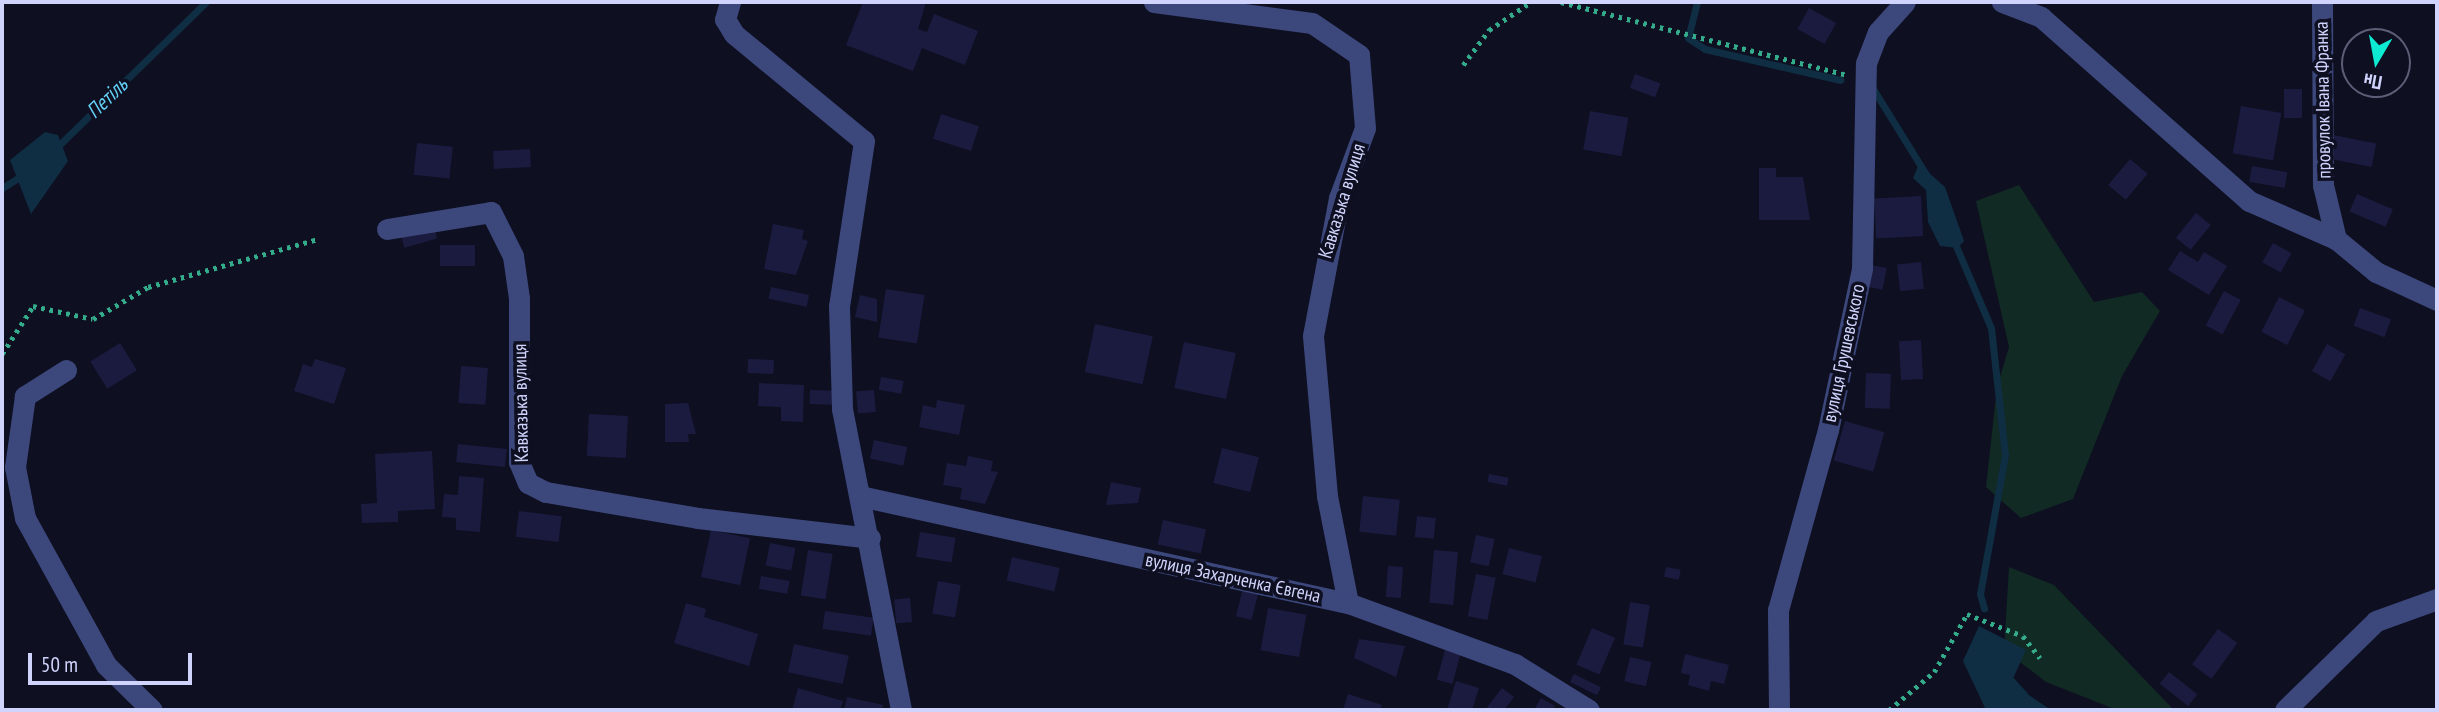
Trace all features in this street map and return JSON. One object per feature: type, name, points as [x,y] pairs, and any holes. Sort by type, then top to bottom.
[{"type":"street","points":[[730,2],[725,19],[734,34],[864,141],[839,306],[842,409],[870,538],[901,710]]},
{"type":"street","name":"Кавказька вулиця","points":[[1154,2],[1312,23],[1359,55],[1365,128],[1339,198],[1313,335],[1327,496],[1348,603]]},
{"type":"street","name":"вулиця Грушевського","points":[[1779,710],[1778,610],[1828,430],[1862,268],[1865,76],[1878,32],[1905,2]]},
{"type":"street","points":[[2002,2],[2041,17],[2249,201],[2336,239],[2376,272],[2437,300]]},
{"type":"street","name":"провулок Івана Франка","points":[[2322,2],[2323,185],[2336,239]]},
{"type":"street","name":"Кавказька вулиця","points":[[387,229],[491,212],[513,256],[519,298],[519,463],[528,483],[546,492],[698,518],[870,538]]},
{"type":"street","points":[[66,370],[25,396],[15,467],[25,518],[106,665],[152,710]]},
{"type":"street","name":"вулиця Захарченка Євгена","points":[[860,496],[1348,603],[1515,664],[1589,710]]},
{"type":"street","points":[[2285,710],[2376,621],[2437,599]]},
{"type":"path","points":[[1463,65],[1489,30],[1531,2]]},
{"type":"path","points":[[1561,2],[1832,74],[1865,76]]},
{"type":"path","points":[[2,354],[33,306],[93,319],[148,287],[318,239]]},
{"type":"path","points":[[1889,710],[1934,672],[1967,614],[2022,636],[2040,658]]},
{"type":"green space","points":[[2019,185],[2094,302],[2142,292],[2160,311],[2122,376],[2073,499],[2021,518],[1986,487],[1997,387],[2009,347],[1976,201]]},
{"type":"green space","points":[[2009,567],[2054,585],[2174,710],[2117,710],[2046,682],[2004,650]]},
{"type":"water","points":[[45,132],[58,135],[68,161],[31,214],[10,160]]},
{"type":"water","points":[[1919,164],[1945,187],[1964,241],[1958,248],[1940,246],[1928,222],[1926,190],[1913,178]]},
{"type":"water","points":[[1979,626],[2026,650],[2011,683],[2051,710],[1986,710],[1963,661]]},
{"type":"building","points":[[863,2],[926,2],[918,29],[927,32],[934,14],[978,31],[965,65],[922,48],[913,71],[846,45]]},
{"type":"building","points":[[1809,8],[1836,23],[1824,44],[1797,29]]},
{"type":"building","points":[[1635,74],[1660,83],[1655,97],[1630,88]]},
{"type":"building","points":[[2284,89],[2302,89],[2302,118],[2284,118]]},
{"type":"building","points":[[2241,106],[2281,113],[2273,160],[2233,153]]},
{"type":"building","points":[[1590,111],[1628,118],[1622,156],[1583,149]]},
{"type":"building","points":[[941,114],[979,126],[971,151],[933,139]]},
{"type":"building","points":[[2333,135],[2376,143],[2372,167],[2328,159]]},
{"type":"building","points":[[417,143],[453,147],[449,179],[414,175]]},
{"type":"building","points":[[530,149],[531,167],[494,169],[493,151]]},
{"type":"building","points":[[2130,159],[2148,174],[2126,200],[2108,185]]},
{"type":"building","points":[[2252,166],[2287,172],[2285,188],[2249,182]]},
{"type":"building","points":[[1759,168],[1776,168],[1776,177],[1803,177],[1810,220],[1759,220]]},
{"type":"building","points":[[2357,194],[2393,209],[2385,227],[2350,211]]},
{"type":"building","points":[[1921,196],[1923,236],[1876,238],[1874,198]]},
{"type":"building","points":[[2196,213],[2211,225],[2191,250],[2176,238]]},
{"type":"building","points":[[433,224],[437,238],[404,248],[400,233]]},
{"type":"building","points":[[773,224],[804,230],[802,239],[808,241],[796,275],[764,269]]},
{"type":"building","points":[[2273,243],[2291,253],[2281,272],[2262,262]]},
{"type":"building","points":[[440,245],[475,245],[475,266],[440,266]]},
{"type":"building","points":[[2180,251],[2198,262],[2204,252],[2227,266],[2209,295],[2168,270]]},
{"type":"building","points":[[1921,262],[1924,289],[1900,291],[1897,265]]},
{"type":"building","points":[[1871,265],[1887,268],[1883,290],[1867,287]]},
{"type":"building","points":[[771,287],[809,295],[807,307],[769,299]]},
{"type":"building","points":[[886,289],[925,295],[917,343],[878,337]]},
{"type":"building","points":[[2224,291],[2241,300],[2222,334],[2206,325]]},
{"type":"building","points":[[860,295],[877,299],[877,322],[855,317]]},
{"type":"building","points":[[2279,297],[2305,310],[2287,345],[2261,332]]},
{"type":"building","points":[[2360,308],[2391,319],[2385,337],[2354,326]]},
{"type":"building","points":[[1095,324],[1153,336],[1143,384],[1085,372]]},
{"type":"building","points":[[1921,340],[1923,379],[1901,380],[1899,341]]},
{"type":"building","points":[[1184,342],[1236,353],[1226,399],[1174,388]]},
{"type":"building","points":[[120,343],[137,370],[107,389],[90,362]]},
{"type":"building","points":[[2327,344],[2345,354],[2330,381],[2312,371]]},
{"type":"building","points":[[315,359],[346,368],[334,404],[294,391],[303,364],[312,367]]},
{"type":"building","points":[[748,359],[774,360],[773,374],[748,373]]},
{"type":"building","points":[[461,366],[488,368],[485,405],[458,403]]},
{"type":"building","points":[[1866,373],[1891,374],[1890,409],[1865,408]]},
{"type":"building","points":[[881,377],[904,381],[901,394],[879,390]]},
{"type":"building","points":[[759,383],[804,385],[803,422],[781,421],[781,407],[758,406]]},
{"type":"building","points":[[810,390],[833,391],[832,405],[810,404]]},
{"type":"building","points":[[874,390],[876,412],[858,413],[856,392]]},
{"type":"building","points":[[937,400],[965,405],[959,435],[919,427],[923,405],[936,408]]},
{"type":"building","points":[[688,403],[696,434],[688,434],[689,442],[665,442],[665,404]]},
{"type":"building","points":[[589,414],[628,416],[626,458],[587,456]]},
{"type":"building","points":[[1845,421],[1884,432],[1873,472],[1834,460]]},
{"type":"building","points":[[874,440],[907,447],[903,466],[870,459]]},
{"type":"building","points":[[458,444],[507,449],[505,467],[456,462]]},
{"type":"building","points":[[1222,448],[1259,457],[1250,492],[1213,483]]},
{"type":"building","points":[[432,451],[435,509],[398,511],[398,522],[362,523],[361,504],[377,503],[375,454]]},
{"type":"building","points":[[968,456],[993,461],[991,471],[998,472],[985,504],[960,499],[962,488],[943,485],[947,463],[966,466]]},
{"type":"building","points":[[1489,474],[1509,478],[1507,486],[1487,482]]},
{"type":"building","points":[[459,476],[484,478],[480,532],[456,530],[456,518],[442,517],[444,494],[458,495]]},
{"type":"building","points":[[1111,482],[1141,488],[1138,503],[1106,505]]},
{"type":"building","points":[[1363,496],[1400,500],[1396,536],[1359,532]]},
{"type":"building","points":[[519,511],[562,516],[559,542],[516,537]]},
{"type":"building","points":[[1417,516],[1436,518],[1434,539],[1415,537]]},
{"type":"building","points":[[1163,520],[1206,529],[1201,554],[1158,544]]},
{"type":"building","points":[[711,530],[750,538],[740,585],[701,577]]},
{"type":"building","points":[[920,532],[956,538],[952,562],[916,557]]},
{"type":"building","points":[[1476,535],[1495,539],[1489,566],[1470,562]]},
{"type":"building","points":[[770,543],[796,548],[791,571],[766,566]]},
{"type":"building","points":[[1509,548],[1542,556],[1535,582],[1502,574]]},
{"type":"building","points":[[808,550],[833,554],[825,599],[801,595]]},
{"type":"building","points":[[1434,550],[1458,552],[1453,605],[1429,603]]},
{"type":"building","points":[[1012,557],[1060,568],[1054,591],[1007,580]]},
{"type":"building","points":[[1388,566],[1403,567],[1401,598],[1386,597]]},
{"type":"building","points":[[1666,567],[1681,570],[1679,580],[1664,577]]},
{"type":"building","points":[[1476,574],[1496,578],[1487,620],[1468,616]]},
{"type":"building","points":[[761,576],[790,581],[787,594],[759,589]]},
{"type":"building","points":[[938,581],[961,585],[955,617],[932,613]]},
{"type":"building","points":[[1243,588],[1259,592],[1252,620],[1236,616]]},
{"type":"building","points":[[910,598],[912,622],[896,623],[894,599]]},
{"type":"building","points":[[1630,602],[1650,605],[1643,648],[1623,644]]},
{"type":"building","points":[[686,603],[706,609],[704,617],[758,634],[749,666],[674,643]]},
{"type":"building","points":[[1268,608],[1306,615],[1299,657],[1261,650]]},
{"type":"building","points":[[825,611],[874,618],[871,636],[822,629]]},
{"type":"building","points":[[1592,628],[1615,638],[1599,675],[1576,665]]},
{"type":"building","points":[[2218,629],[2237,643],[2212,679],[2192,665]]},
{"type":"building","points":[[1359,639],[1405,646],[1396,677],[1354,658]]},
{"type":"building","points":[[794,644],[849,656],[843,684],[788,672]]},
{"type":"building","points":[[1446,646],[1461,650],[1452,684],[1437,680]]},
{"type":"building","points":[[1685,654],[1729,665],[1724,684],[1711,681],[1709,691],[1688,685],[1690,675],[1681,673]]},
{"type":"building","points":[[1630,657],[1651,662],[1646,686],[1624,681]]},
{"type":"building","points":[[2169,672],[2197,694],[2188,706],[2160,684]]},
{"type":"building","points":[[1574,674],[1601,687],[1597,695],[1570,682]]},
{"type":"building","points":[[1456,681],[1479,688],[1472,710],[1447,710]]},
{"type":"building","points":[[798,688],[843,701],[840,710],[792,710]]},
{"type":"building","points":[[1502,688],[1514,697],[1504,710],[1485,710]]},
{"type":"building","points":[[1348,694],[1382,705],[1380,710],[1343,710]]},
{"type":"building","points":[[847,697],[883,705],[882,710],[844,710]]},
{"type":"building","points":[[1541,698],[1555,706],[1552,710],[1534,710]]},
{"type":"waterway","name":"Петіль","points":[[56,148],[206,2]]},
{"type":"waterway","points":[[1689,34],[1697,2]]},
{"type":"waterway","points":[[1688,38],[1705,49],[1840,80]]},
{"type":"waterway","points":[[1872,87],[1927,176]]},
{"type":"waterway","name":"Петіль","points":[[2,188],[23,175]]},
{"type":"waterway","points":[[1953,239],[1991,328],[2005,455],[1980,594],[1984,608]]},
{"type":"waterway","points":[[2006,675],[2024,694]]}]
